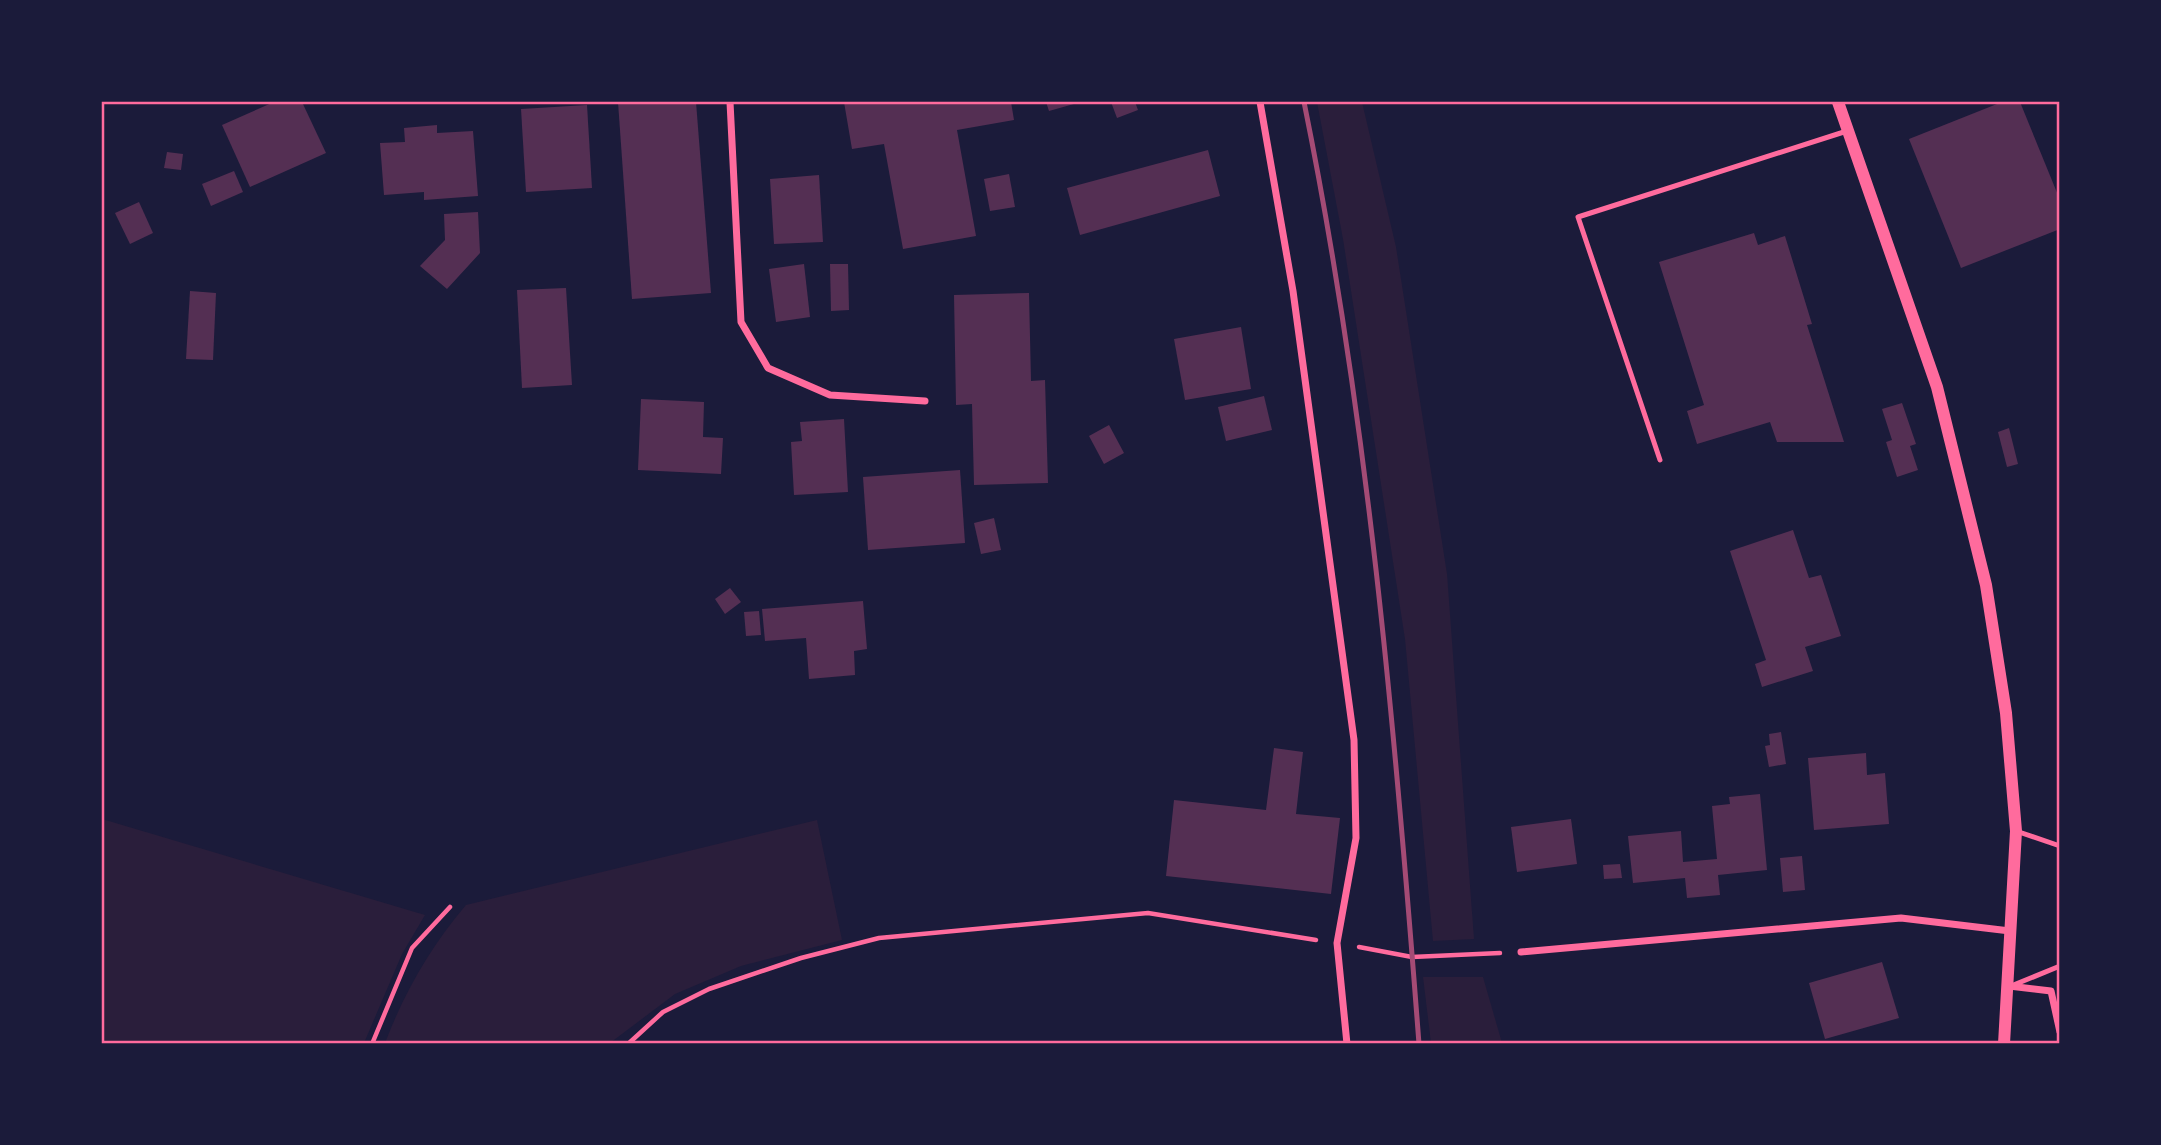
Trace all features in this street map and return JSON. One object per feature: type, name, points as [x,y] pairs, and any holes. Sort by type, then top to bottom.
[{"type":"street","points":[[730,102],[741,323],[768,368],[830,395],[925,401]]},
{"type":"street","points":[[1260,102],[1293,290],[1354,740],[1356,838],[1337,943],[1347,1044]]},
{"type":"street","points":[[1838,102],[1850,130],[1898,279],[1937,387],[1986,586],[2006,713],[2016,831],[2004,1044]]},
{"type":"street","points":[[1521,952],[1901,918],[2010,931]]},
{"type":"street","points":[[2009,986],[2052,991],[2060,1032]]},
{"type":"lane","points":[[1660,460],[1578,217],[1850,130]]},
{"type":"lane","points":[[2016,831],[2060,846]]},
{"type":"lane","points":[[2009,986],[2060,966]]},
{"type":"path","points":[[372,1044],[412,948],[450,907]]},
{"type":"path","points":[[628,1044],[663,1012],[709,989],[801,958],[879,938],[1148,913],[1412,957],[1521,952]]},
{"type":"shaded area","points":[[1317,102],[1362,102],[1396,247],[1447,574],[1474,939],[1433,941],[1405,639],[1343,239]]},
{"type":"shaded area","points":[[102,819],[425,915],[402,954],[364,1043],[102,1043]]},
{"type":"shaded area","points":[[817,820],[842,940],[741,966],[675,994],[610,1043],[385,1043],[420,971],[441,937],[466,905]]},
{"type":"shaded area","points":[[1423,977],[1483,977],[1502,1043],[1431,1043]]},
{"type":"building","points":[[274,102],[302,102],[326,153],[250,187],[222,125]]},
{"type":"building","points":[[618,102],[696,102],[711,293],[632,299]]},
{"type":"building","points":[[844,102],[1011,102],[1014,120],[957,130],[976,236],[903,249],[884,144],[852,149]]},
{"type":"building","points":[[1046,102],[1081,102],[1049,111]]},
{"type":"building","points":[[1111,102],[1135,102],[1138,110],[1117,118]]},
{"type":"building","points":[[2002,102],[2020,102],[2060,200],[2060,229],[1961,268],[1909,139]]},
{"type":"building","points":[[587,105],[592,188],[526,192],[521,109]]},
{"type":"building","points":[[437,125],[437,133],[473,131],[478,196],[424,200],[424,192],[384,195],[380,143],[405,142],[404,128]]},
{"type":"building","points":[[1208,150],[1220,196],[1080,235],[1067,188]]},
{"type":"building","points":[[167,152],[183,154],[181,170],[164,168]]},
{"type":"building","points":[[234,171],[243,192],[211,206],[202,184]]},
{"type":"building","points":[[1009,174],[1015,207],[990,211],[984,179]]},
{"type":"building","points":[[819,175],[823,242],[774,244],[770,179]]},
{"type":"building","points":[[139,202],[153,233],[130,244],[115,213]]},
{"type":"building","points":[[478,212],[480,253],[447,289],[420,266],[445,240],[444,214]]},
{"type":"building","points":[[1754,233],[1758,245],[1785,236],[1812,324],[1807,325],[1844,442],[1777,442],[1770,422],[1697,444],[1687,411],[1704,405],[1659,262]]},
{"type":"building","points":[[804,264],[810,317],[776,322],[769,269]]},
{"type":"building","points":[[830,264],[848,264],[849,310],[831,311]]},
{"type":"building","points":[[566,288],[572,385],[522,388],[517,290]]},
{"type":"building","points":[[190,291],[216,293],[213,360],[186,359]]},
{"type":"building","points":[[1029,293],[1031,381],[1045,380],[1048,483],[974,485],[972,404],[956,405],[954,295]]},
{"type":"building","points":[[1241,327],[1251,389],[1185,400],[1174,339]]},
{"type":"building","points":[[1264,396],[1272,430],[1226,441],[1218,407]]},
{"type":"building","points":[[641,399],[704,402],[703,437],[723,438],[721,474],[638,470]]},
{"type":"building","points":[[1902,403],[1916,444],[1910,446],[1918,470],[1897,477],[1886,442],[1892,440],[1882,409]]},
{"type":"building","points":[[844,419],[848,492],[794,495],[791,442],[802,441],[800,422]]},
{"type":"building","points":[[1109,425],[1124,453],[1104,464],[1089,436]]},
{"type":"building","points":[[2009,428],[2018,464],[2007,467],[1998,432]]},
{"type":"building","points":[[960,470],[965,543],[868,550],[863,477]]},
{"type":"building","points":[[994,518],[1001,550],[981,554],[974,523]]},
{"type":"building","points":[[1793,530],[1809,578],[1821,575],[1841,636],[1805,647],[1813,671],[1762,687],[1755,664],[1766,660],[1730,551]]},
{"type":"building","points":[[730,588],[741,602],[725,614],[715,599]]},
{"type":"building","points":[[863,601],[867,649],[854,651],[855,675],[809,679],[806,638],[765,641],[762,609]]},
{"type":"building","points":[[759,611],[761,635],[746,636],[744,612]]},
{"type":"building","points":[[1781,732],[1786,764],[1769,767],[1765,746],[1770,745],[1769,734]]},
{"type":"building","points":[[1274,748],[1303,752],[1296,814],[1340,818],[1331,894],[1166,876],[1174,800],[1266,810]]},
{"type":"building","points":[[1866,753],[1867,775],[1885,773],[1889,824],[1814,830],[1808,758]]},
{"type":"building","points":[[1760,794],[1767,870],[1718,875],[1720,895],[1687,898],[1685,878],[1633,883],[1628,836],[1681,831],[1683,862],[1717,859],[1712,806],[1730,804],[1729,797]]},
{"type":"building","points":[[1571,819],[1577,864],[1517,872],[1511,827]]},
{"type":"building","points":[[1802,856],[1805,890],[1783,892],[1780,858]]},
{"type":"building","points":[[1620,864],[1622,878],[1604,879],[1603,865]]},
{"type":"building","points":[[1882,962],[1899,1018],[1825,1039],[1809,983]]},
{"type":"railway","points":[[1304,102],[1326,219],[1362,453],[1389,689],[1419,1044]]}]
